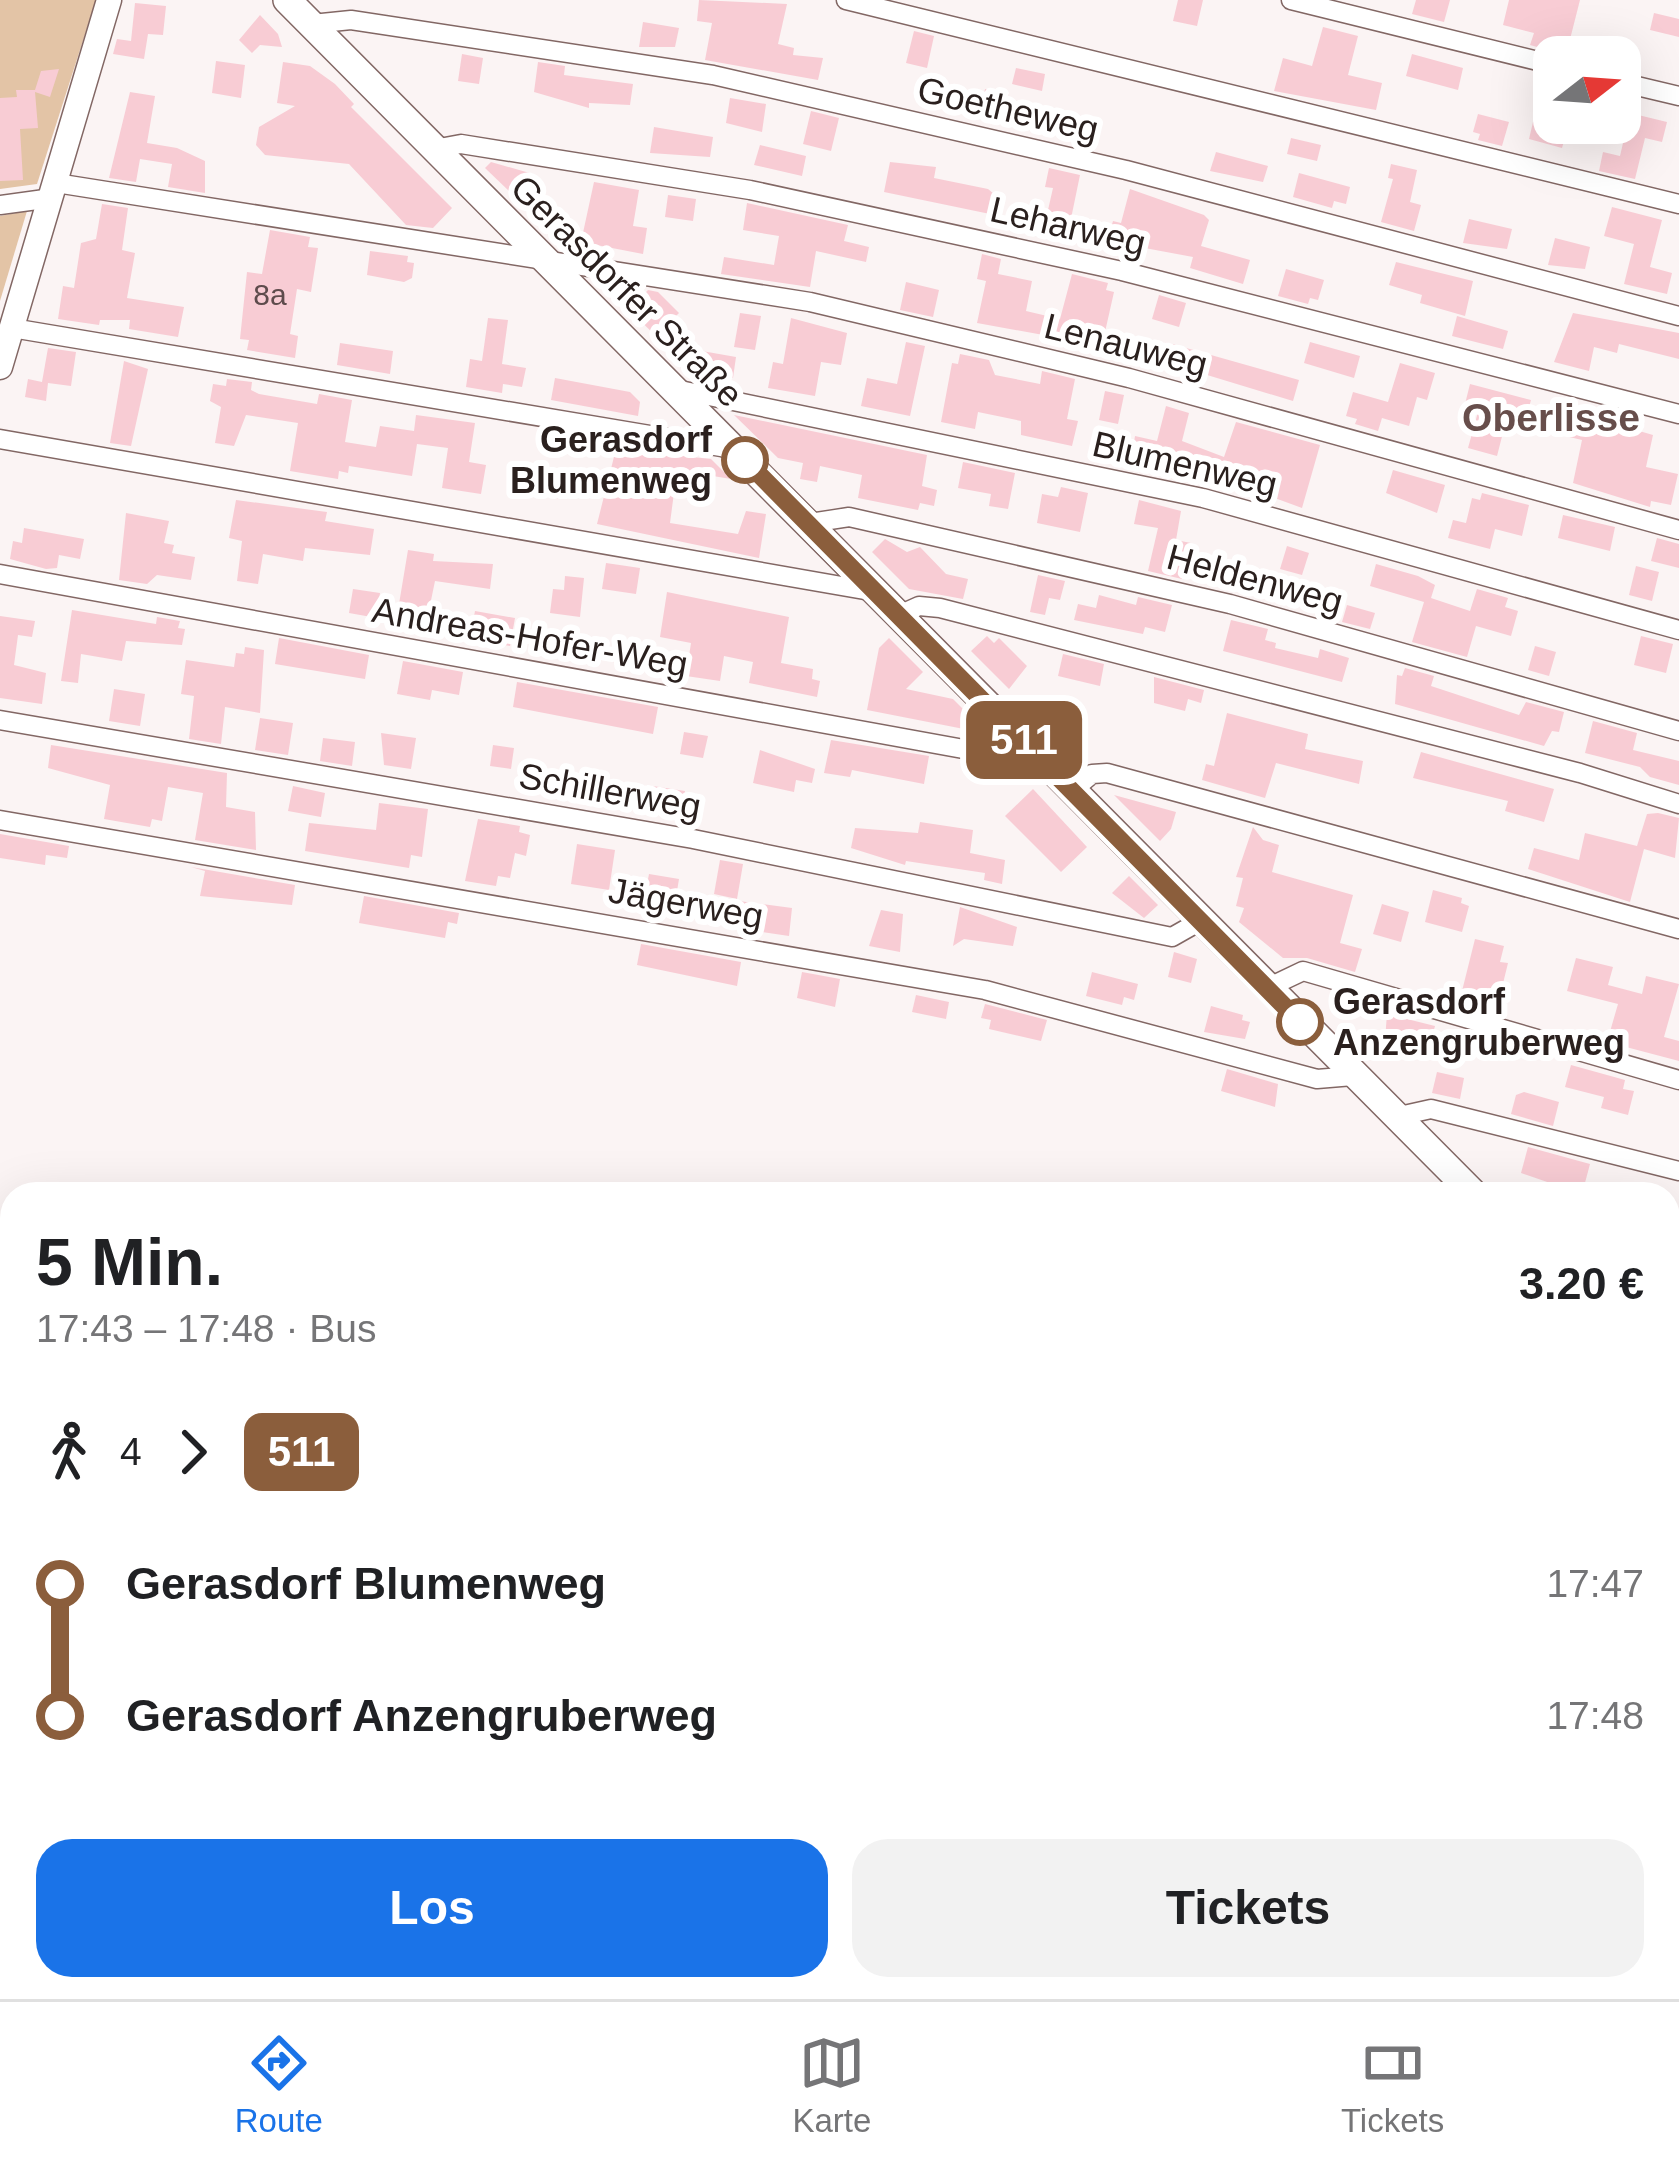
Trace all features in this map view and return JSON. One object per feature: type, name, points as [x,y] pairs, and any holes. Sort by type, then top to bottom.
[{"type":"main road","name":"Gerasdorfer Straße","points":[[287,0],[1462,1182]]},
{"type":"street","points":[[0,367],[109,0]]},
{"type":"street","points":[[846,0],[1679,204]]},
{"type":"street","points":[[1292,0],[1533,60]]},
{"type":"street","name":"Goetheweg","points":[[312,24],[351,20],[712,75],[1126,170],[1679,316]]},
{"type":"street","points":[[1641,87],[1679,96]]},
{"type":"street","name":"Leharweg","points":[[434,149],[461,144],[796,200],[1123,271],[1679,414]]},
{"type":"street","name":"Lenauweg","points":[[0,205],[54,190],[810,302],[1130,378],[1679,530]]},
{"type":"street","points":[[12,328],[734,449]]},
{"type":"street","name":"Blumenweg","points":[[670,388],[1203,498],[1679,630]]},
{"type":"street","points":[[0,439],[876,592]]},
{"type":"street","name":"Heldenweg","points":[[810,524],[850,517],[1230,604],[1679,731]]},
{"type":"street","name":"Andreas-Hofer-Weg","points":[[0,574],[1048,764]]},
{"type":"street","points":[[899,614],[919,607],[940,608],[1580,773],[1679,804]]},
{"type":"street","name":"Schillerweg","points":[[0,720],[693,838],[1172,937],[1202,920]]},
{"type":"street","points":[[1073,790],[1092,774],[1106,773],[1679,929]]},
{"type":"street","name":"Jägerweg","points":[[0,820],[986,990],[1317,1079],[1353,1076]]},
{"type":"street","points":[[1267,988],[1303,971],[1679,1080]]},
{"type":"street","points":[[1395,1117],[1431,1109],[1679,1172]]},
{"type":"shaded area","points":[[0,0],[96,0],[37,184],[0,189]]},
{"type":"shaded area","points":[[27,211],[0,301],[0,216]]},
{"type":"building","points":[[699,0],[787,4],[778,44],[794,48],[793,55],[823,58],[818,80],[705,60],[712,23],[697,21]]},
{"type":"building","points":[[1178,0],[1203,0],[1197,26],[1173,21]]},
{"type":"building","points":[[1416,0],[1450,0],[1444,22],[1412,14]]},
{"type":"building","points":[[1509,0],[1580,0],[1571,36],[1533,36],[1503,25]]},
{"type":"building","points":[[135,3],[166,6],[163,35],[148,34],[144,59],[113,54],[117,39],[131,41]]},
{"type":"building","points":[[1654,13],[1679,19],[1679,37],[1650,30]]},
{"type":"building","points":[[260,15],[278,34],[282,47],[260,45],[252,53],[239,40]]},
{"type":"building","points":[[643,22],[679,28],[675,47],[639,47]]},
{"type":"building","points":[[1323,27],[1358,36],[1348,75],[1382,83],[1376,110],[1274,91],[1283,58],[1312,66]]},
{"type":"building","points":[[914,31],[934,36],[927,68],[906,63]]},
{"type":"building","points":[[462,54],[483,58],[479,84],[458,81]]},
{"type":"building","points":[[1412,54],[1463,68],[1458,90],[1406,76]]},
{"type":"building","points":[[216,61],[245,65],[241,98],[212,93]]},
{"type":"building","points":[[283,62],[310,66],[335,84],[354,104],[351,107],[452,208],[433,228],[406,225],[349,164],[265,155],[256,145],[259,127],[295,106],[277,103]]},
{"type":"building","points":[[538,62],[565,66],[564,75],[633,84],[630,105],[589,103],[589,108],[534,92]]},
{"type":"building","points":[[1016,68],[1045,74],[1042,91],[1012,84]]},
{"type":"building","points":[[59,69],[50,97],[35,92],[38,128],[20,129],[23,180],[0,181],[0,98],[17,97],[16,90],[35,90],[41,71]]},
{"type":"building","points":[[985,89],[1009,94],[1003,122],[979,117]]},
{"type":"building","points":[[130,92],[155,96],[147,143],[177,148],[205,161],[205,193],[168,187],[172,164],[140,159],[136,182],[109,178]]},
{"type":"building","points":[[730,98],[766,104],[762,132],[726,123]]},
{"type":"building","points":[[811,111],[839,118],[831,151],[803,144]]},
{"type":"building","points":[[1478,114],[1509,122],[1502,146],[1478,140],[1480,134],[1473,132]]},
{"type":"building","points":[[1641,116],[1667,122],[1662,142],[1645,138],[1635,179],[1599,171],[1603,152],[1620,156],[1623,144],[1641,144]]},
{"type":"building","points":[[654,127],[713,137],[710,157],[650,153]]},
{"type":"building","points":[[1291,138],[1321,145],[1317,161],[1287,154]]},
{"type":"building","points":[[760,145],[806,156],[802,176],[754,165]]},
{"type":"building","points":[[1216,152],[1268,166],[1263,182],[1210,171]]},
{"type":"building","points":[[491,162],[533,174],[530,195],[510,192],[485,168]]},
{"type":"building","points":[[890,162],[936,167],[934,178],[988,189],[994,194],[990,214],[884,192]]},
{"type":"building","points":[[1391,164],[1417,170],[1410,202],[1421,205],[1414,231],[1381,222],[1393,179],[1388,178]]},
{"type":"building","points":[[1049,168],[1080,175],[1067,238],[1043,232],[1053,188],[1045,187]]},
{"type":"building","points":[[1299,173],[1350,187],[1346,204],[1334,201],[1332,208],[1293,197]]},
{"type":"building","points":[[594,182],[639,190],[633,226],[647,228],[643,254],[581,242]]},
{"type":"building","points":[[1130,189],[1204,215],[1209,220],[1201,246],[1250,260],[1243,284],[1190,268],[1193,257],[1107,241],[1113,221],[1121,223]]},
{"type":"building","points":[[668,195],[696,199],[693,221],[665,217]]},
{"type":"building","points":[[747,203],[848,225],[844,241],[869,247],[866,262],[816,251],[810,287],[721,274],[724,257],[774,265],[779,236],[743,230]]},
{"type":"building","points":[[102,204],[128,208],[122,250],[135,253],[127,298],[184,307],[178,337],[129,329],[130,320],[100,320],[99,325],[58,319],[63,286],[74,288],[81,243],[96,239]]},
{"type":"building","points":[[1612,207],[1662,220],[1650,267],[1672,273],[1667,294],[1624,284],[1634,244],[1604,236]]},
{"type":"building","points":[[1469,219],[1512,229],[1507,249],[1463,243]]},
{"type":"building","points":[[270,230],[310,237],[308,247],[318,248],[311,292],[297,289],[290,334],[298,336],[295,358],[247,350],[249,340],[240,339],[247,272],[262,274]]},
{"type":"building","points":[[1555,238],[1590,247],[1585,269],[1548,265]]},
{"type":"building","points":[[370,251],[408,256],[407,262],[414,263],[412,278],[404,282],[367,275]]},
{"type":"building","points":[[982,254],[1001,259],[998,274],[1032,281],[1026,311],[1060,319],[1072,274],[1108,283],[1106,290],[1114,292],[1105,332],[1121,335],[1116,356],[1091,351],[1093,344],[977,323],[986,281],[977,279]]},
{"type":"building","points":[[1396,262],[1473,281],[1465,316],[1420,303],[1422,295],[1389,285]]},
{"type":"building","points":[[1286,269],[1324,280],[1318,300],[1310,298],[1308,304],[1278,296]]},
{"type":"building","points":[[906,282],[939,290],[933,317],[900,310]]},
{"type":"building","points":[[648,290],[658,292],[679,313],[656,336],[629,310]]},
{"type":"building","points":[[1159,295],[1186,303],[1179,327],[1152,319]]},
{"type":"building","points":[[740,313],[761,316],[755,350],[734,347]]},
{"type":"building","points":[[1573,313],[1679,333],[1679,359],[1619,344],[1617,353],[1594,347],[1589,371],[1554,362]]},
{"type":"building","points":[[1457,316],[1508,331],[1503,349],[1452,336]]},
{"type":"building","points":[[488,318],[508,320],[502,364],[526,368],[522,387],[503,384],[502,393],[466,387],[470,359],[482,361]]},
{"type":"building","points":[[791,318],[847,333],[841,365],[821,362],[815,396],[768,388],[773,362],[783,364]]},
{"type":"building","points":[[906,342],[925,346],[910,416],[861,406],[867,378],[897,384]]},
{"type":"building","points":[[1165,342],[1299,380],[1293,401],[1194,371],[1188,376],[1158,368]]},
{"type":"building","points":[[1310,342],[1360,356],[1354,378],[1304,363]]},
{"type":"building","points":[[340,343],[393,351],[390,374],[337,365]]},
{"type":"building","points":[[48,348],[76,352],[71,386],[48,383],[46,401],[25,397],[28,379],[42,382]]},
{"type":"building","points":[[702,351],[736,357],[733,378],[698,373]]},
{"type":"building","points":[[960,354],[989,360],[995,375],[1040,384],[1042,371],[1075,379],[1067,419],[1078,421],[1072,446],[1021,435],[1021,421],[978,412],[975,429],[941,422],[952,363],[958,364]]},
{"type":"building","points":[[124,361],[148,369],[131,446],[110,443]]},
{"type":"building","points":[[1400,363],[1435,373],[1427,400],[1417,397],[1409,426],[1382,418],[1378,431],[1355,424],[1357,419],[1346,416],[1353,392],[1388,402]]},
{"type":"building","points":[[555,378],[630,392],[640,402],[638,416],[551,400]]},
{"type":"building","points":[[227,379],[252,382],[251,390],[259,394],[317,404],[319,394],[352,400],[345,442],[376,447],[380,426],[414,431],[416,415],[475,423],[469,462],[486,465],[481,494],[442,488],[448,448],[417,444],[412,476],[349,466],[348,473],[339,471],[338,479],[290,471],[298,423],[246,415],[234,446],[215,443],[221,407],[210,401],[213,384],[226,386]]},
{"type":"building","points":[[1470,384],[1531,400],[1525,422],[1507,417],[1497,456],[1468,448],[1478,412],[1464,408]]},
{"type":"building","points":[[1105,391],[1124,395],[1118,424],[1099,420]]},
{"type":"building","points":[[1166,406],[1189,413],[1182,441],[1224,457],[1236,422],[1320,445],[1302,508],[1231,482],[1144,462],[1146,456],[1132,453],[1135,436],[1157,441]]},
{"type":"building","points":[[1567,410],[1653,435],[1646,467],[1678,474],[1671,505],[1651,501],[1650,507],[1573,483],[1582,440],[1561,435]]},
{"type":"building","points":[[734,415],[927,455],[922,486],[937,490],[934,506],[920,503],[918,510],[858,498],[862,475],[820,466],[817,482],[800,479],[803,463],[778,458]]},
{"type":"building","points":[[616,449],[711,459],[731,479],[677,470],[670,523],[738,534],[746,511],[766,514],[759,558],[597,524]]},
{"type":"building","points":[[963,462],[1015,473],[1008,509],[989,506],[991,494],[958,488]]},
{"type":"building","points":[[1393,470],[1445,485],[1437,513],[1386,493]]},
{"type":"building","points":[[537,472],[562,476],[558,499],[533,494]]},
{"type":"building","points":[[1061,487],[1088,493],[1080,532],[1037,523],[1042,494],[1058,497]]},
{"type":"building","points":[[1482,493],[1529,505],[1522,536],[1495,529],[1490,549],[1448,538],[1453,520],[1466,523],[1472,498],[1480,500]]},
{"type":"building","points":[[236,500],[327,512],[325,521],[374,529],[370,555],[305,548],[303,561],[263,554],[258,584],[237,581],[242,541],[229,538]]},
{"type":"building","points":[[1139,500],[1181,511],[1176,540],[1191,543],[1182,579],[1148,571],[1158,528],[1134,524]]},
{"type":"building","points":[[126,513],[169,521],[164,543],[174,545],[172,553],[195,557],[191,580],[157,575],[147,584],[119,580]]},
{"type":"building","points":[[1563,515],[1615,527],[1610,551],[1558,538]]},
{"type":"building","points":[[24,528],[84,539],[80,559],[59,555],[57,568],[46,569],[10,559],[13,541],[22,543]]},
{"type":"building","points":[[1657,538],[1679,544],[1679,568],[1651,561]]},
{"type":"building","points":[[885,539],[907,552],[920,547],[946,574],[968,579],[963,599],[909,589],[872,552]]},
{"type":"building","points":[[1287,546],[1309,553],[1302,575],[1280,569]]},
{"type":"building","points":[[408,550],[434,554],[433,561],[493,564],[490,589],[435,581],[428,615],[398,610]]},
{"type":"building","points":[[606,563],[640,568],[636,594],[602,589]]},
{"type":"building","points":[[1376,564],[1418,576],[1435,585],[1431,598],[1470,611],[1477,589],[1508,598],[1505,607],[1518,611],[1511,636],[1476,626],[1467,657],[1412,642],[1424,602],[1370,586]]},
{"type":"building","points":[[1636,566],[1659,572],[1652,601],[1629,595]]},
{"type":"building","points":[[1038,575],[1065,581],[1060,600],[1049,598],[1045,615],[1030,612]]},
{"type":"building","points":[[565,576],[584,578],[580,617],[550,613],[553,589],[564,590]]},
{"type":"building","points":[[353,589],[380,593],[377,618],[349,613]]},
{"type":"building","points":[[667,592],[789,617],[781,663],[813,669],[812,679],[820,681],[817,697],[749,683],[753,662],[724,656],[720,681],[686,676],[691,643],[660,637]]},
{"type":"building","points":[[1099,595],[1136,605],[1138,597],[1172,605],[1165,632],[1145,627],[1143,634],[1074,620],[1078,604],[1096,608]]},
{"type":"building","points":[[1347,605],[1375,613],[1370,629],[1342,622]]},
{"type":"building","points":[[72,610],[156,624],[157,617],[180,621],[178,628],[185,629],[182,645],[126,641],[122,661],[81,654],[78,683],[61,681]]},
{"type":"building","points":[[475,611],[515,618],[510,646],[470,639]]},
{"type":"building","points":[[0,616],[35,621],[32,637],[18,635],[14,665],[46,673],[42,704],[0,698]]},
{"type":"building","points":[[1231,620],[1268,629],[1265,640],[1276,643],[1275,648],[1318,658],[1320,649],[1349,658],[1342,682],[1223,651]]},
{"type":"building","points":[[987,636],[994,643],[999,638],[1027,666],[1009,689],[971,651]]},
{"type":"building","points":[[1641,636],[1673,644],[1666,673],[1634,665]]},
{"type":"building","points":[[279,638],[369,655],[365,679],[275,664]]},
{"type":"building","points":[[889,638],[923,672],[906,689],[953,699],[971,717],[969,730],[867,710],[879,648]]},
{"type":"building","points":[[616,642],[660,649],[657,669],[613,662]]},
{"type":"building","points":[[1535,646],[1556,652],[1549,676],[1528,670]]},
{"type":"building","points":[[245,647],[264,650],[260,713],[225,707],[221,744],[189,739],[194,696],[181,694],[186,660],[234,667],[236,653],[244,654]]},
{"type":"building","points":[[1063,654],[1104,664],[1100,686],[1058,676]]},
{"type":"building","points":[[403,661],[463,672],[459,695],[432,690],[430,700],[397,694]]},
{"type":"building","points":[[1405,668],[1434,676],[1431,686],[1519,715],[1526,702],[1564,712],[1559,732],[1552,731],[1544,746],[1395,704],[1397,675],[1402,676]]},
{"type":"building","points":[[1154,677],[1204,690],[1201,703],[1188,699],[1185,711],[1154,703]]},
{"type":"building","points":[[517,682],[658,707],[653,734],[513,707]]},
{"type":"building","points":[[114,689],[145,694],[140,726],[109,721]]},
{"type":"building","points":[[1227,713],[1308,734],[1305,749],[1363,761],[1359,784],[1276,763],[1265,798],[1202,780],[1206,764],[1214,766]]},
{"type":"building","points":[[260,718],[293,723],[288,755],[255,750]]},
{"type":"building","points":[[1593,721],[1637,733],[1633,750],[1679,761],[1679,785],[1650,777],[1640,767],[1585,753]]},
{"type":"building","points":[[684,732],[708,736],[703,758],[680,754]]},
{"type":"building","points":[[381,733],[416,738],[411,769],[384,765]]},
{"type":"building","points":[[323,738],[355,742],[352,766],[320,761]]},
{"type":"building","points":[[831,740],[929,756],[924,784],[852,770],[850,777],[824,773]]},
{"type":"building","points":[[51,745],[227,773],[226,807],[255,812],[256,850],[195,840],[203,793],[168,787],[162,821],[152,819],[150,827],[104,819],[110,785],[48,768]]},
{"type":"building","points":[[493,745],[514,748],[511,769],[490,766]]},
{"type":"building","points":[[760,750],[815,769],[812,783],[796,780],[794,792],[753,783]]},
{"type":"building","points":[[1421,752],[1554,789],[1544,822],[1505,811],[1508,801],[1413,778]]},
{"type":"building","points":[[646,785],[685,791],[682,806],[658,802],[658,809],[643,807]]},
{"type":"building","points":[[293,786],[325,793],[321,817],[288,811]]},
{"type":"building","points":[[1033,789],[1087,847],[1061,872],[1005,816]]},
{"type":"building","points":[[1114,795],[1176,812],[1171,829],[1160,841]]},
{"type":"building","points":[[379,803],[428,809],[422,857],[411,855],[409,868],[305,851],[309,823],[376,830]]},
{"type":"building","points":[[1647,814],[1679,818],[1675,858],[1644,849],[1630,902],[1528,869],[1534,848],[1579,860],[1585,833],[1637,846]]},
{"type":"building","points":[[478,819],[520,826],[519,832],[530,835],[526,856],[515,853],[510,878],[498,876],[496,886],[465,881]]},
{"type":"building","points":[[920,822],[973,830],[970,853],[1005,860],[1002,884],[984,880],[985,873],[906,861],[905,865],[851,848],[855,828],[918,833]]},
{"type":"building","points":[[1253,827],[1263,840],[1279,845],[1272,872],[1353,895],[1340,943],[1362,949],[1355,972],[1307,958],[1283,958],[1239,922],[1244,908],[1236,906],[1243,878],[1236,877]]},
{"type":"building","points":[[0,834],[69,846],[67,858],[46,855],[45,865],[0,858]]},
{"type":"building","points":[[577,844],[615,850],[609,890],[571,884]]},
{"type":"building","points":[[720,860],[743,864],[737,899],[714,894]]},
{"type":"building","points":[[191,867],[295,885],[292,905],[200,896],[205,871]]},
{"type":"building","points":[[649,874],[679,879],[673,915],[642,910]]},
{"type":"building","points":[[1129,876],[1158,905],[1144,918],[1112,893]]},
{"type":"building","points":[[1433,890],[1462,898],[1461,903],[1469,906],[1462,932],[1425,922]]},
{"type":"building","points":[[364,896],[459,913],[457,924],[448,922],[445,938],[359,923]]},
{"type":"building","points":[[731,900],[792,908],[789,936],[755,931],[756,923],[728,917]]},
{"type":"building","points":[[1382,904],[1409,912],[1401,942],[1373,934]]},
{"type":"building","points":[[960,907],[1017,927],[1013,946],[964,939],[953,946]]},
{"type":"building","points":[[881,910],[903,914],[900,952],[869,946]]},
{"type":"building","points":[[1475,939],[1504,946],[1500,962],[1508,963],[1496,1012],[1461,995]]},
{"type":"building","points":[[641,944],[741,962],[737,986],[637,965]]},
{"type":"building","points":[[1174,952],[1197,959],[1191,983],[1168,977]]},
{"type":"building","points":[[1576,958],[1613,967],[1608,985],[1642,994],[1646,976],[1679,984],[1664,1037],[1679,1041],[1679,1061],[1607,1042],[1618,1004],[1567,991]]},
{"type":"building","points":[[802,972],[840,979],[835,1007],[797,998]]},
{"type":"building","points":[[1092,972],[1138,984],[1134,1000],[1124,997],[1122,1005],[1086,996]]},
{"type":"building","points":[[916,995],[949,1002],[946,1019],[912,1012]]},
{"type":"building","points":[[985,1004],[1047,1020],[1041,1041],[989,1029],[991,1020],[981,1018]]},
{"type":"building","points":[[1211,1006],[1243,1015],[1242,1020],[1250,1022],[1245,1039],[1204,1032]]},
{"type":"building","points":[[1387,1014],[1435,1026],[1429,1048],[1385,1040]]},
{"type":"building","points":[[1571,1065],[1625,1080],[1623,1089],[1634,1091],[1628,1115],[1601,1108],[1604,1097],[1565,1087]]},
{"type":"building","points":[[1227,1069],[1278,1084],[1275,1107],[1221,1091]]},
{"type":"building","points":[[1437,1072],[1464,1078],[1460,1099],[1432,1093]]},
{"type":"building","points":[[1524,1092],[1559,1102],[1553,1126],[1511,1114],[1516,1095]]},
{"type":"building","points":[[1528,1147],[1590,1164],[1585,1182],[1547,1182],[1521,1173]]},
{"type":"bus line","name":"511","points":[[745,460],[1300,1022]]},
{"type":"place","name":"Gerasdorf Blumenweg","points":[[745,460]]},
{"type":"place","name":"Gerasdorf Anzengruberweg","points":[[1300,1022]]},
{"type":"district","name":"Oberlisse","points":[[1551,417]]}]
